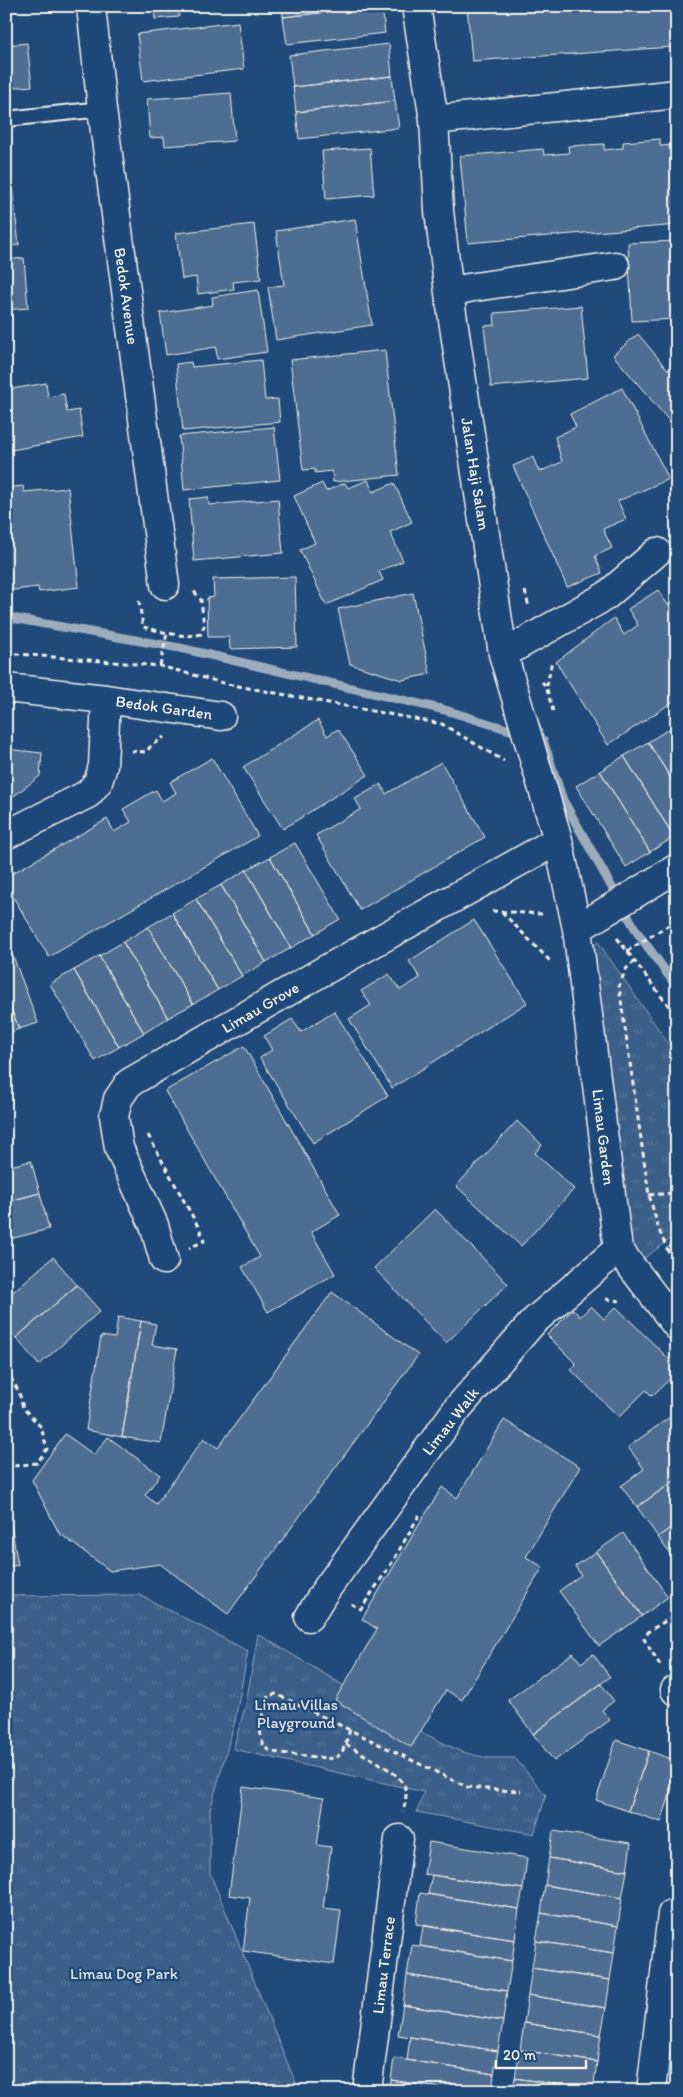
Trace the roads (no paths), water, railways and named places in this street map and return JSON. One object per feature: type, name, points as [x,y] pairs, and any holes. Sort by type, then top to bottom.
[{"type":"street","name":"Bedok Avenue","points":[[91,6],[102,109],[165,585]]},
{"type":"street","name":"Jalan Haji Salam","points":[[416,6],[434,120],[439,210],[449,293],[503,654],[558,840],[577,929]]},
{"type":"street","points":[[434,120],[677,94]]},
{"type":"street","points":[[449,293],[468,288],[615,266]]},
{"type":"street","points":[[503,654],[606,596],[657,552]]},
{"type":"street","name":"Bedok Garden","points":[[6,688],[106,699],[221,716]]},
{"type":"street","name":"Bedok Garden","points":[[8,834],[88,794],[98,782],[103,766],[106,699]]},
{"type":"street","name":"Limau Grove","points":[[164,1260],[154,1225],[119,1148],[114,1116],[118,1099],[129,1083],[318,974],[558,840]]},
{"type":"street","points":[[577,929],[677,868]]},
{"type":"street","name":"Limau Garden","points":[[577,929],[618,1249]]},
{"type":"street","points":[[618,1249],[677,1326]]},
{"type":"street","name":"Limau Walk","points":[[309,1617],[325,1591],[456,1409],[533,1322],[618,1249]]},
{"type":"street","name":"Limau Terrace","points":[[367,2091],[399,1839]]},
{"type":"street","points":[[651,2091],[672,1914]]},
{"type":"lane","points":[[6,119],[102,109]]},
{"type":"waterway","points":[[6,617],[180,648],[445,710],[523,734]]},
{"type":"waterway","points":[[535,738],[543,740],[563,800],[637,932],[677,987]]},
{"type":"park label","name":"Limau Villas Playground","points":[[296,1713]]},
{"type":"park label","name":"Limau Dog Park","points":[[124,1973]]}]
